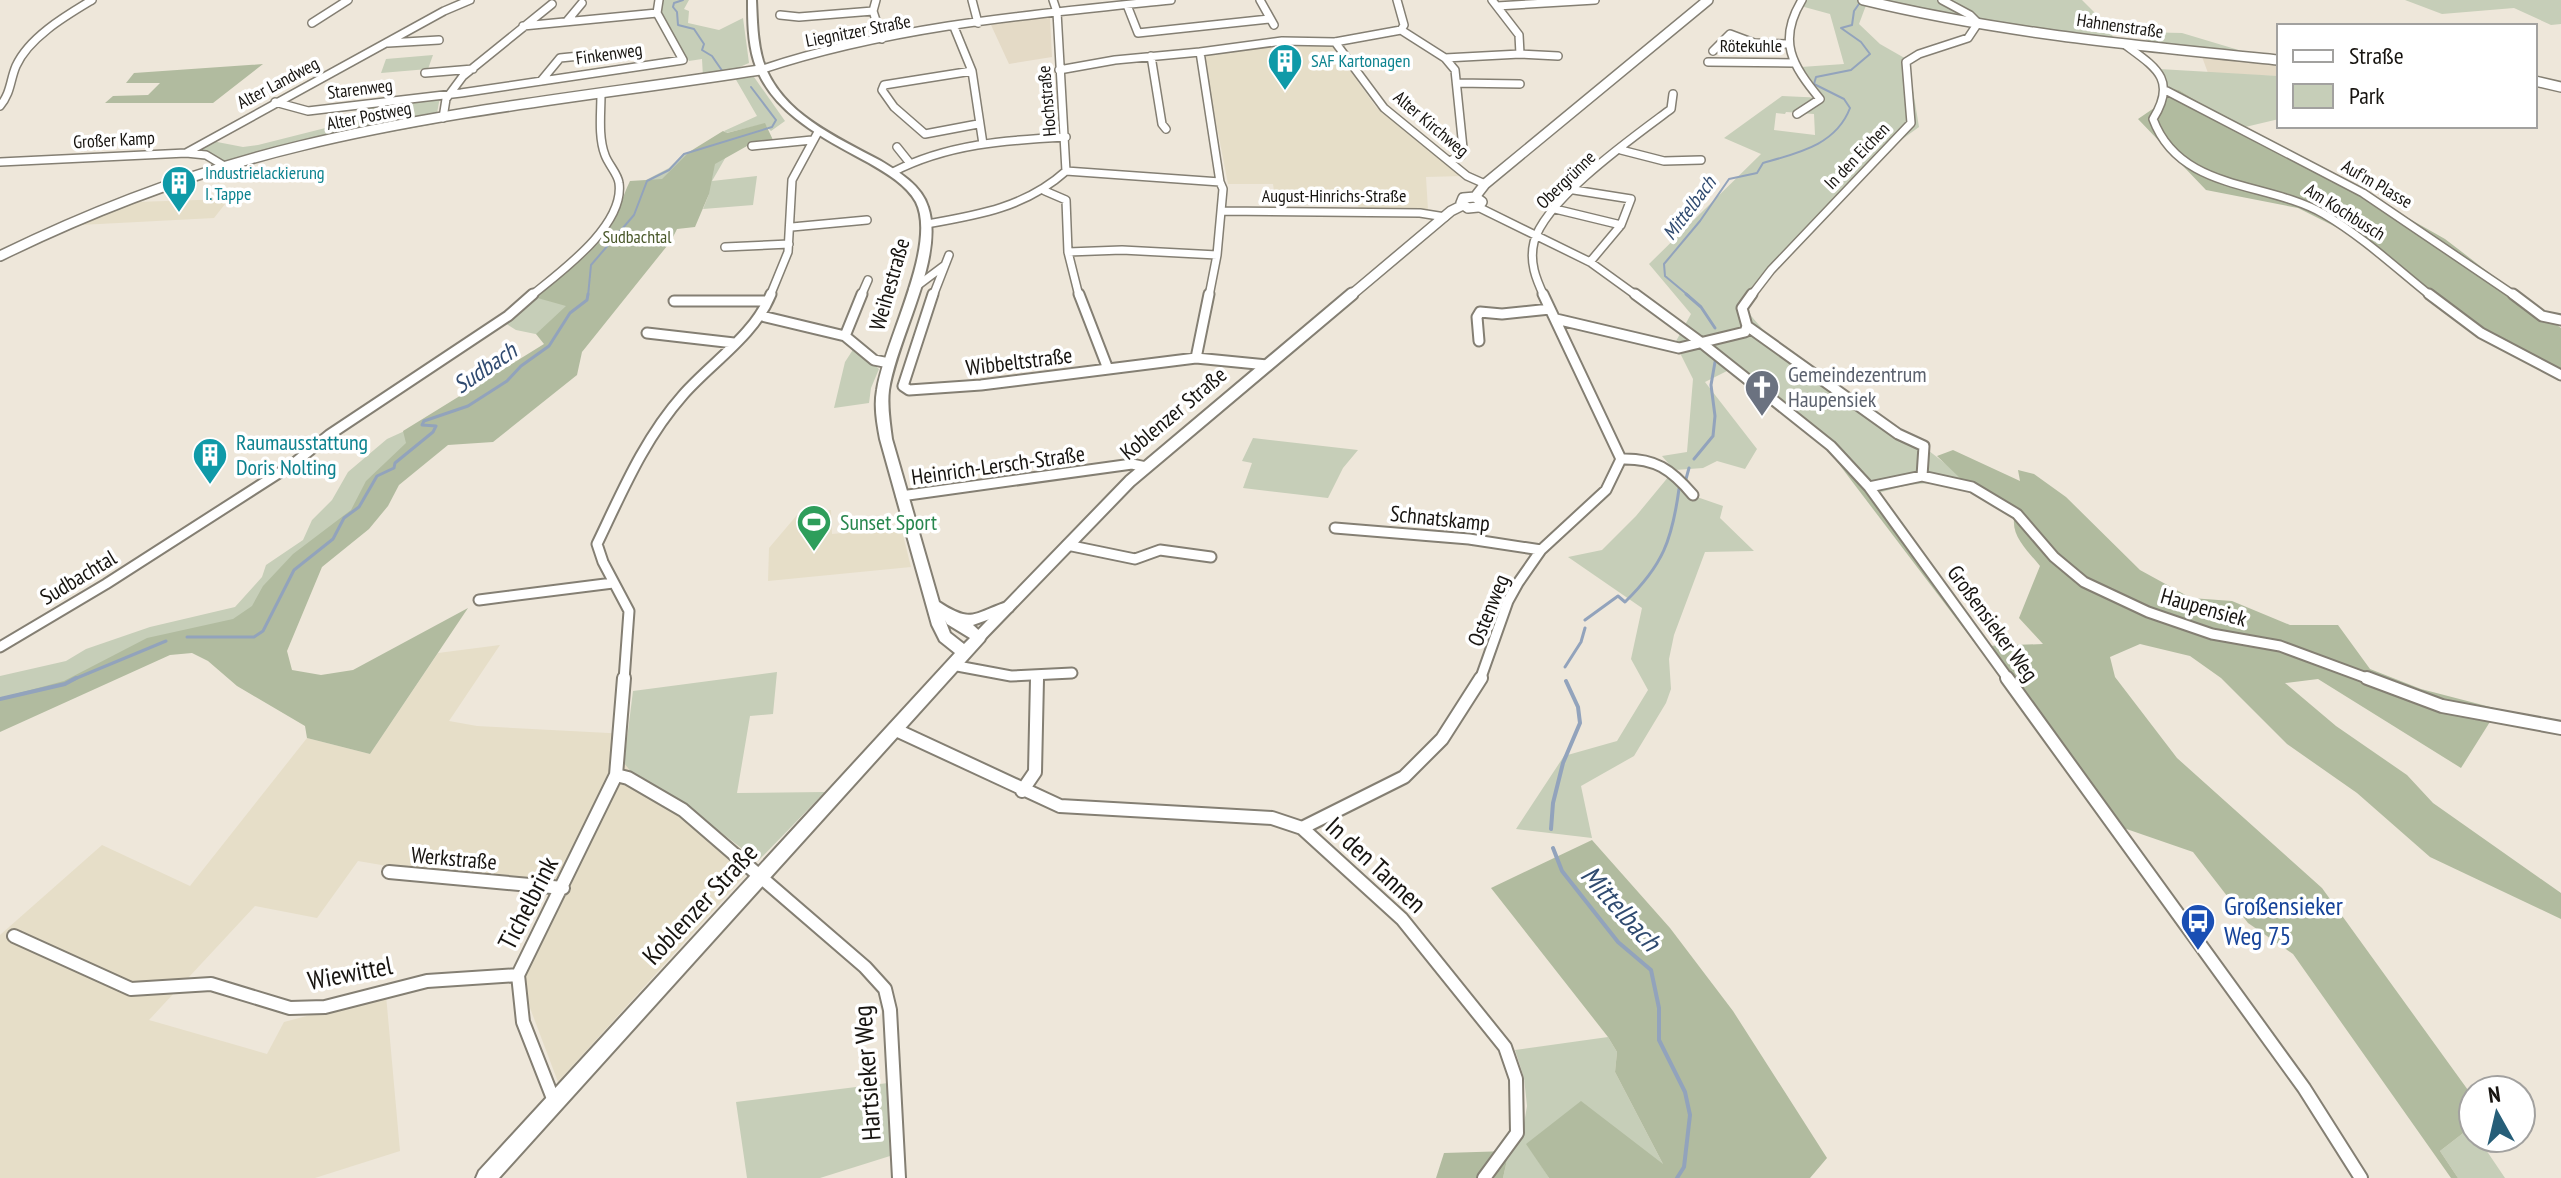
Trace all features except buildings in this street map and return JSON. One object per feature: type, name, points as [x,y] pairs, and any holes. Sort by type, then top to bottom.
[{"type":"main road","name":"Weihestraße","points":[[752,0],[753,44],[760,70],[784,106],[815,136],[893,172],[916,194],[927,224],[924,253],[889,363],[882,409],[886,439],[901,496],[934,605],[945,637],[964,652]]},
{"type":"main road","points":[[934,605],[979,637]]},
{"type":"main road","points":[[952,620],[976,620],[1007,607]]},
{"type":"main road","name":"Koblenzer Straße","points":[[486,1178],[979,637]]},
{"type":"street","points":[[0,106],[15,79],[17,63],[58,23],[92,0]]},
{"type":"street","points":[[312,23],[348,0]]},
{"type":"street","name":"Alter Landweg","points":[[186,153],[275,102],[470,0]]},
{"type":"street","points":[[521,27],[657,13],[659,0]]},
{"type":"street","points":[[876,0],[873,11],[882,39]]},
{"type":"street","points":[[972,0],[978,23]]},
{"type":"street","name":"Hochstraße","points":[[1053,0],[1057,12],[1066,171]]},
{"type":"street","name":"Liegnitzer Straße","points":[[760,70],[814,52],[882,39],[1057,12],[1171,0]]},
{"type":"street","points":[[1127,5],[1138,33],[1272,22],[1260,0]]},
{"type":"street","points":[[1397,0],[1404,25],[1401,30]]},
{"type":"street","points":[[1494,3],[1595,0]]},
{"type":"street","points":[[1471,204],[1485,184],[1708,0]]},
{"type":"street","name":"Rötekuhle","points":[[1797,114],[1820,99],[1794,63],[1788,44],[1790,16],[1802,0]]},
{"type":"street","name":"Hahnenstraße","points":[[1864,0],[1936,18],[2124,44],[2277,60]]},
{"type":"street","points":[[1942,0],[1970,15],[1978,23]]},
{"type":"street","points":[[567,21],[582,3]]},
{"type":"street","points":[[1494,3],[1519,35],[1520,54]]},
{"type":"street","points":[[443,118],[450,94],[473,69],[552,4]]},
{"type":"street","points":[[780,15],[799,17],[873,11]]},
{"type":"street","name":"Finkenweg","points":[[450,94],[683,60],[657,13]]},
{"type":"street","name":"In den Eichen","points":[[1747,326],[1742,308],[1771,270],[1911,123],[1906,62],[1919,54],[1968,38],[1978,23]]},
{"type":"street","points":[[954,27],[972,71],[983,144]]},
{"type":"street","points":[[1059,70],[1151,56],[1291,41],[1335,42],[1401,30],[1445,58],[1455,70],[1463,148],[1461,156],[1449,161]]},
{"type":"street","name":"Rötekuhle","points":[[1713,51],[1730,34],[1754,43],[1788,44]]},
{"type":"street","name":"Alter Landweg","points":[[386,44],[439,40]]},
{"type":"street","name":"Alter Kirchweg","points":[[1335,42],[1384,108],[1467,176],[1485,184]]},
{"type":"street","points":[[2124,44],[2161,73],[2167,91]]},
{"type":"street","points":[[1196,358],[1217,255],[1223,189],[1204,51]]},
{"type":"street","name":"Finkenweg","points":[[541,81],[560,58],[599,54]]},
{"type":"street","points":[[1445,58],[1520,54],[1558,56]]},
{"type":"street","points":[[1151,56],[1162,124],[1166,129]]},
{"type":"street","name":"Rötekuhle","points":[[1708,62],[1794,63]]},
{"type":"street","points":[[425,73],[473,69]]},
{"type":"street","name":"Alter Postweg","points":[[0,256],[112,207],[226,167],[339,137],[443,118],[760,70]]},
{"type":"street","points":[[972,71],[884,85],[882,90],[894,107],[925,134],[978,124]]},
{"type":"street","points":[[2537,81],[2561,87]]},
{"type":"street","points":[[1457,83],[1520,84]]},
{"type":"street","name":"Auf'm Plasse","points":[[2167,91],[2301,158],[2438,238],[2542,316],[2561,320]]},
{"type":"street","name":"Am Kochbusch","points":[[2167,91],[2163,106],[2153,119],[2164,144],[2183,159],[2224,182],[2294,198],[2314,207],[2361,238],[2471,327],[2561,375]]},
{"type":"street","name":"Starenweg","points":[[275,102],[308,111],[450,94]]},
{"type":"street","name":"Sudbachtal","points":[[0,647],[106,584],[293,464],[329,435],[508,316],[583,252],[602,230],[616,205],[619,182],[605,156],[602,143],[601,94]]},
{"type":"street","name":"Obergrünne","points":[[1536,234],[1574,190],[1671,109],[1673,94]]},
{"type":"street","points":[[752,146],[815,136]]},
{"type":"street","name":"Tichelbrink","points":[[554,1101],[539,1072],[516,990],[518,975],[616,775],[630,626],[625,598],[599,559],[597,544],[626,482],[664,419],[762,316],[789,244],[792,180],[815,136]]},
{"type":"street","points":[[893,172],[909,162],[983,144],[1066,137]]},
{"type":"street","points":[[897,147],[909,162]]},
{"type":"street","name":"Obergrünne","points":[[1621,150],[1664,161],[1701,160]]},
{"type":"street","name":"Großer Kamp","points":[[0,162],[186,153],[206,155],[226,167]]},
{"type":"street","points":[[927,224],[1000,211],[1045,191],[1066,171],[1220,182]]},
{"type":"street","points":[[1574,190],[1631,199],[1621,225],[1590,262]]},
{"type":"street","points":[[1045,191],[1066,200],[1068,252],[1082,309],[1108,369]]},
{"type":"street","name":"Koblenzer Straße","points":[[979,637],[1146,467],[1445,217],[1471,204]]},
{"type":"street","name":"Großensieker Weg","points":[[1471,204],[1590,262],[1703,344],[1831,446],[1869,487],[2304,1088],[2361,1178]]},
{"type":"street","points":[[1555,209],[1621,225]]},
{"type":"street","name":"August-Hinrichs-Straße","points":[[1221,211],[1420,213],[1445,217]]},
{"type":"street","points":[[792,227],[867,220]]},
{"type":"street","points":[[1536,234],[1531,256],[1536,279],[1621,459],[1658,460],[1670,468],[1693,495]]},
{"type":"street","points":[[725,247],[789,244]]},
{"type":"street","points":[[1068,252],[1122,250],[1217,255]]},
{"type":"street","name":"Wibbeltstraße","points":[[949,255],[922,323],[903,386],[909,390],[981,385],[1196,358],[1267,365]]},
{"type":"street","points":[[913,289],[923,286],[937,268],[945,265]]},
{"type":"street","points":[[845,336],[868,280]]},
{"type":"street","points":[[674,301],[767,301]]},
{"type":"street","points":[[1479,341],[1477,317],[1480,312],[1553,314],[1679,348],[1745,332],[1747,326],[1898,434],[1924,446],[1922,476]]},
{"type":"street","points":[[762,316],[845,336],[874,360],[889,363]]},
{"type":"street","points":[[647,333],[734,343]]},
{"type":"street","name":"Ostenweg","points":[[1302,828],[1404,777],[1442,739],[1485,672],[1508,601],[1541,550],[1606,490],[1621,459]]},
{"type":"street","name":"Heinrich-Lersch-Straße","points":[[901,496],[1132,464],[1146,467]]},
{"type":"street","name":"Haupensiek","points":[[1869,487],[1922,476],[1963,485],[1993,497],[2017,514],[2054,557],[2084,582],[2148,612],[2212,634],[2280,646],[2442,706],[2561,728]]},
{"type":"street","name":"Schnatskamp","points":[[1335,528],[1469,539],[1541,550]]},
{"type":"street","points":[[1067,545],[1135,559],[1160,550],[1211,557]]},
{"type":"street","points":[[479,600],[613,583]]},
{"type":"street","points":[[952,665],[967,670],[1037,679],[1072,673]]},
{"type":"street","points":[[1022,791],[1035,772],[1037,679]]},
{"type":"street","name":"In den Tannen","points":[[894,729],[1060,806],[1272,818],[1302,828],[1402,919],[1505,1047],[1516,1079],[1517,1133],[1484,1178]]},
{"type":"street","points":[[616,775],[628,778],[683,810],[760,877]]},
{"type":"street","name":"Werkstraße","points":[[389,872],[563,888]]},
{"type":"street","name":"Hartsieker Weg","points":[[760,877],[865,967],[885,989],[890,1010],[899,1178]]},
{"type":"street","name":"Wiewittel","points":[[14,936],[131,989],[211,984],[290,1008],[325,1007],[427,981],[518,975]]},
{"type":"shaded area","points":[[1046,16],[1050,18],[1052,57],[1009,64],[991,25]]},
{"type":"shaded area","points":[[1317,41],[1331,44],[1376,107],[1463,176],[1426,177],[1428,210],[1359,210],[1356,192],[1274,191],[1273,184],[1228,184],[1203,55],[1216,50]]},
{"type":"shaded area","points":[[2201,54],[2277,61],[2277,76],[2208,73]]},
{"type":"shaded area","points":[[229,199],[214,218],[80,225],[135,202]]},
{"type":"shaded area","points":[[831,510],[832,534],[901,527],[911,567],[768,581],[769,548],[797,515]]},
{"type":"shaded area","points":[[500,645],[449,721],[477,726],[628,734],[624,763],[758,861],[558,1082],[524,992],[526,973],[572,883],[358,861],[317,918],[255,906],[149,1020],[267,1054],[284,1022],[386,995],[400,1151],[315,1178],[0,1178],[0,935],[102,845],[190,886],[307,738],[370,754],[438,653]]},
{"type":"green space","points":[[662,0],[689,0],[684,9],[689,11],[688,23],[719,30],[743,18],[749,63],[728,72],[703,77],[702,59],[689,61],[659,13]]},
{"type":"green space","points":[[1802,0],[1868,0],[1859,24],[1880,44],[1908,60],[1919,127],[1890,148],[1772,273],[1745,308],[1801,364],[1993,498],[1963,487],[1934,483],[1876,494],[1833,445],[1735,367],[1705,382],[1757,449],[1745,469],[1717,461],[1703,468],[1675,470],[1697,497],[1723,506],[1720,518],[1754,551],[1705,552],[1674,635],[1669,659],[1671,689],[1666,703],[1634,756],[1581,786],[1592,838],[1516,829],[1564,756],[1617,741],[1648,690],[1631,659],[1642,608],[1568,557],[1602,550],[1636,516],[1674,470],[1662,456],[1687,452],[1693,379],[1675,343],[1691,314],[1649,264],[1761,154],[1724,138],[1782,96],[1825,98],[1801,67],[1844,64],[1830,14],[1797,5]],"holes":[[[1776,113],[1814,114],[1815,135],[1774,130]]]},
{"type":"green space","points":[[1873,0],[2082,0],[2111,29],[2113,39],[1978,20]]},
{"type":"green space","points":[[2405,0],[2561,0],[2561,24],[2551,25],[2514,8],[2442,14]]},
{"type":"green space","points":[[2136,32],[2182,33],[2252,54],[2152,44]]},
{"type":"green space","points":[[433,55],[428,69],[381,73],[386,59]]},
{"type":"green space","points":[[263,64],[213,103],[105,103],[113,96],[148,95],[160,83],[126,83],[134,73]]},
{"type":"green space","points":[[2159,69],[2277,76],[2277,119],[2241,128],[2179,90],[2161,86]]},
{"type":"green space","points":[[754,77],[785,121],[771,131],[764,124],[726,133],[724,131],[757,116],[735,78]]},
{"type":"green space","points":[[2161,86],[2179,90],[2241,128],[2302,158],[2445,239],[2561,328],[2561,370],[2478,327],[2348,233],[2298,208],[2206,190],[2138,119],[2157,106]]},
{"type":"green space","points":[[440,97],[435,124],[341,141],[228,170],[205,160],[184,156],[212,141],[243,147],[258,145],[365,118],[369,107]]},
{"type":"green space","points":[[765,123],[773,140],[747,146],[715,164],[709,194],[695,227],[677,229],[671,241],[582,352],[577,375],[493,442],[448,445],[399,485],[388,506],[369,529],[322,567],[287,651],[292,670],[321,675],[353,670],[468,608],[370,754],[307,738],[305,726],[237,686],[208,661],[192,653],[170,655],[0,732],[0,698],[64,681],[147,638],[233,619],[252,606],[263,586],[293,554],[351,510],[366,481],[406,443],[403,431],[544,344],[536,334],[566,306],[534,297],[594,248],[613,222],[630,181],[662,179],[689,152],[723,131],[727,133]]},
{"type":"green space","name":"Sudbachtal","points":[[684,153],[727,155],[712,181],[757,176],[753,205],[703,209],[709,194],[672,227],[664,249],[647,268],[405,477],[317,566],[302,592],[0,726],[0,676],[66,661],[86,649],[150,627],[235,607],[262,577],[266,565],[303,540],[312,520],[332,500],[348,472],[387,439],[420,424],[545,348],[550,337],[516,330],[505,323],[587,252],[646,180],[669,168]]},
{"type":"green space","points":[[854,348],[879,369],[869,403],[834,408],[845,362]]},
{"type":"green space","points":[[1253,438],[1358,450],[1343,468],[1328,498],[1243,488],[1252,463],[1242,461]]},
{"type":"green space","points":[[1831,446],[1985,646],[2043,644],[2019,618],[2040,566],[2017,536],[2015,514],[1961,479],[1937,456],[1953,450],[2020,481],[2018,470],[2034,474],[2066,497],[2140,570],[2191,598],[2232,601],[2290,625],[2338,625],[2370,669],[2421,689],[2498,709],[2461,768],[2318,679],[2285,683],[2336,726],[2407,775],[2433,803],[2561,893],[2561,919],[2430,857],[2357,793],[2287,744],[2221,678],[2190,656],[2140,644],[2110,657],[2115,677],[2177,758],[2322,888],[2457,1075],[2457,1138],[2440,1151],[2458,1178],[2451,1178],[2293,954],[2248,923],[2193,852],[2112,824],[1829,451]]},
{"type":"green space","points":[[777,672],[773,714],[750,716],[737,793],[825,792],[758,861],[688,807],[632,773],[624,763],[633,691]]},
{"type":"green space","points":[[1592,840],[1670,928],[1733,1011],[1827,1158],[1810,1178],[1549,1178],[1526,1144],[1581,1101],[1663,1164],[1615,1072],[1617,1052],[1608,1037],[1491,888]]},
{"type":"green space","points":[[1608,1037],[1617,1052],[1615,1072],[1664,1166],[1527,1144],[1549,1178],[1503,1178],[1509,1151],[1522,1135],[1527,1106],[1524,1078],[1515,1050]]},
{"type":"green space","points":[[888,1083],[890,1156],[820,1178],[747,1178],[736,1102]]},
{"type":"green space","points":[[2457,1138],[2457,1154],[2489,1154],[2505,1178],[2458,1178],[2440,1151]]},
{"type":"green space","points":[[1509,1151],[1503,1178],[1436,1178],[1444,1153]]},
{"type":"waterway","name":"Sudbach","points":[[683,0],[674,3],[673,7],[677,12],[678,25],[694,29],[704,44],[702,50],[712,56],[723,72]]},
{"type":"waterway","name":"Mittelbach","points":[[1689,296],[1665,276],[1664,264],[1700,221],[1729,179],[1757,173],[1763,163],[1814,146],[1844,121],[1850,108],[1844,99],[1814,84],[1816,77],[1851,70],[1870,54],[1861,42],[1841,28],[1852,25],[1854,11],[1861,1]]},
{"type":"waterway","name":"Sudbach","points":[[588,296],[591,265],[634,215],[647,181],[669,170],[684,154],[772,127],[776,120],[751,87]]},
{"type":"waterway","name":"Sudbach","points":[[187,637],[254,637],[263,631],[294,570],[333,539],[344,518],[359,507],[377,476],[394,468],[395,463],[433,432],[436,426],[422,425],[424,421],[468,406],[507,381],[521,366],[549,346],[570,313],[587,300],[588,294]]},
{"type":"waterway","name":"Mittelbach","points":[[1686,294],[1701,307],[1715,328]]},
{"type":"waterway","name":"Mittelbach","points":[[1694,459],[1713,436],[1715,416],[1711,385],[1715,362]]},
{"type":"waterway","name":"Mittelbach","points":[[1686,479],[1689,468]]},
{"type":"waterway","name":"Mittelbach","points":[[1585,620],[1618,596],[1625,602],[1648,576],[1669,537],[1679,489]]},
{"type":"waterway","name":"Mittelbach","points":[[1565,667],[1581,642],[1585,628]]},
{"type":"waterway","name":"Sudbach","points":[[73,679],[166,641]]},
{"type":"waterway","name":"Sudbach","points":[[0,699],[73,679]]},
{"type":"waterway","name":"Mittelbach","points":[[1551,829],[1553,803],[1563,763],[1580,723],[1578,707],[1566,681]]},
{"type":"waterway","name":"Mittelbach","points":[[1553,848],[1562,871],[1618,942],[1651,970],[1659,1008],[1659,1040],[1685,1092],[1690,1115],[1684,1167],[1677,1178]]},
{"type":"place","name":"SAF Kartonagen","points":[[1285,92]]},
{"type":"place","name":"Industrielackierung I. Tappe","points":[[179,214]]},
{"type":"place","name":"Gemeindezentrum Haupensiek","points":[[1762,418]]},
{"type":"place","name":"Raumausstattung Doris Nolting","points":[[210,486]]},
{"type":"place","name":"Sunset Sport","points":[[814,553]]},
{"type":"place","name":"Großensieker Weg 75","points":[[2198,952]]}]
